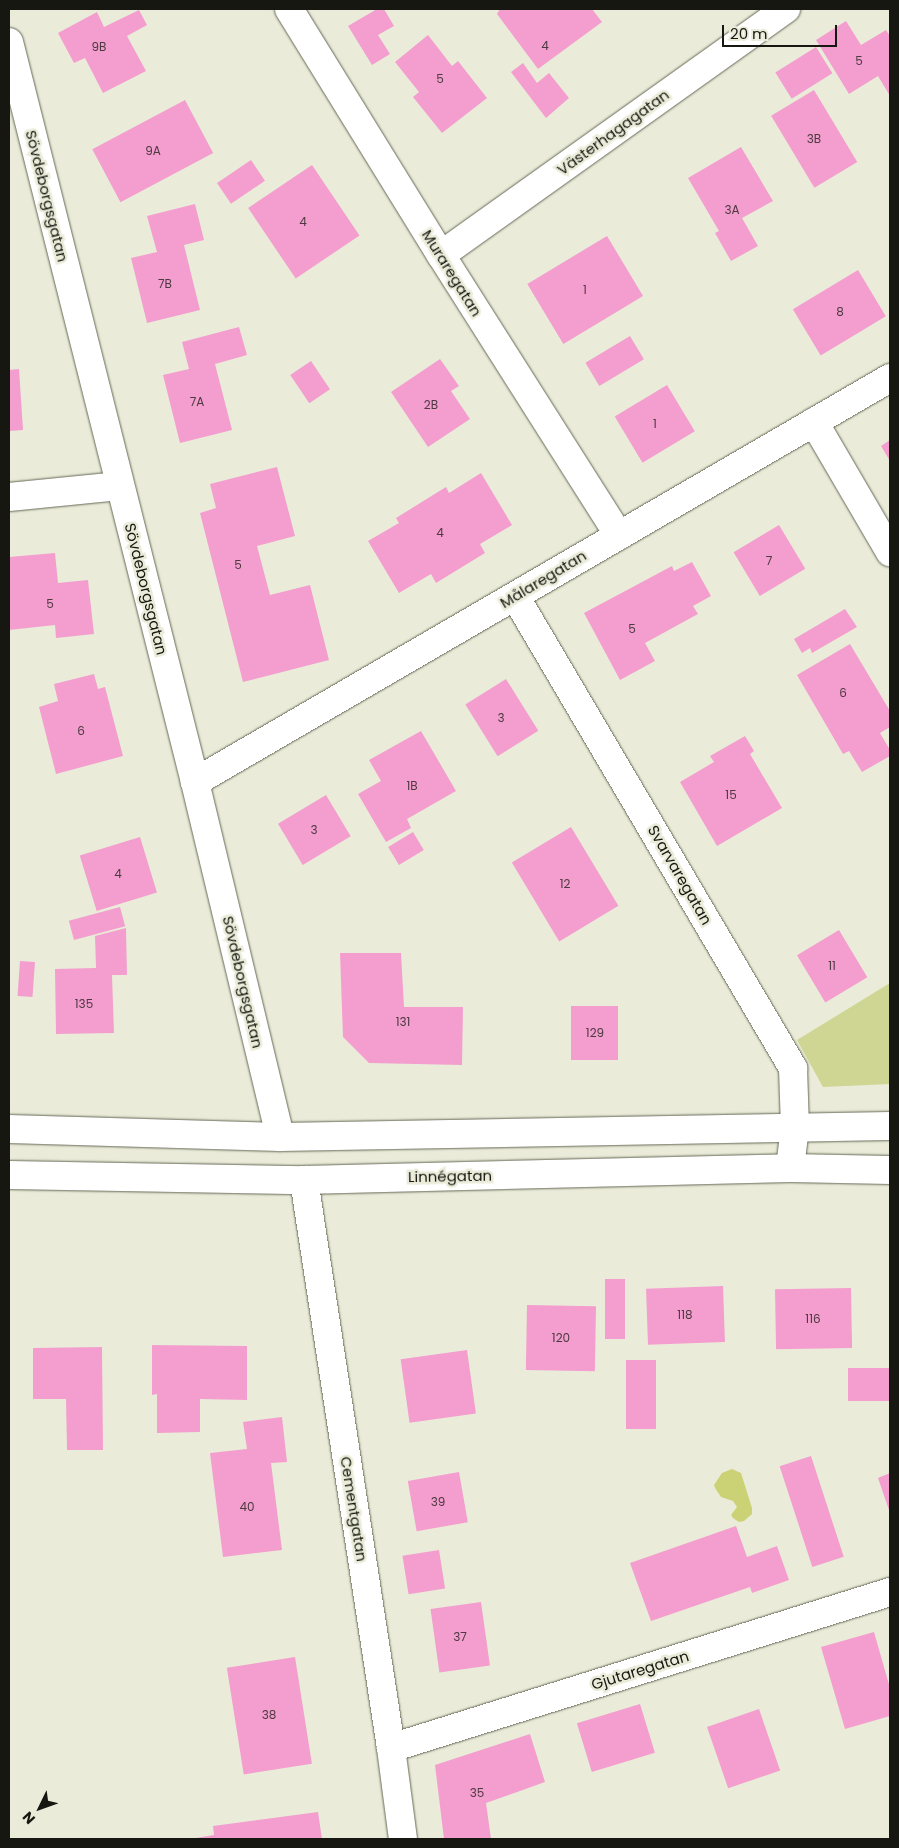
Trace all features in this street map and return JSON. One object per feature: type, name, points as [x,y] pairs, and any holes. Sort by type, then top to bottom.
[{"type":"street","name":"Muraregatan","points":[[289,9],[441,255],[619,535]]},
{"type":"street","name":"Västerhagagatan","points":[[441,255],[786,9]]},
{"type":"street","name":"Sövdeborgsgatan","points":[[9,42],[196,782],[280,1137]]},
{"type":"street","name":"Målaregatan","points":[[196,782],[890,378]]},
{"type":"street","points":[[814,422],[890,552]]},
{"type":"street","points":[[9,497],[120,486]]},
{"type":"street","name":"Svarvaregatan","points":[[515,596],[793,1068],[796,1127],[790,1168]]},
{"type":"street","points":[[9,1129],[280,1137],[890,1126]]},
{"type":"street","name":"Linnégatan","points":[[9,1176],[304,1180],[790,1168],[889,1173]]},
{"type":"street","name":"Cementgatan","points":[[304,1180],[391,1748],[402,1839]]},
{"type":"street","name":"Gjutaregatan","points":[[391,1748],[890,1592]]},
{"type":"shaded area","points":[[890,983],[890,1084],[823,1087],[797,1040]]},
{"type":"shaded area","points":[[732,1469],[741,1473],[752,1508],[752,1514],[744,1521],[739,1522],[731,1515],[737,1507],[733,1501],[721,1497],[714,1485],[722,1473]]},
{"type":"building","points":[[377,9],[384,9],[394,26],[378,35],[390,54],[372,65],[348,26]]},
{"type":"building","points":[[500,9],[592,9],[602,22],[538,69],[497,14]]},
{"type":"building","points":[[139,10],[147,25],[127,36],[146,71],[103,93],[85,58],[74,63],[58,33],[97,12],[104,27]]},
{"type":"building","points":[[846,21],[861,45],[886,30],[890,36],[890,96],[878,76],[849,94],[816,40]]},
{"type":"building","points":[[428,35],[452,66],[458,61],[487,98],[442,133],[413,97],[419,92],[395,62]]},
{"type":"building","points":[[816,47],[832,73],[792,99],[775,72]]},
{"type":"building","points":[[523,63],[537,83],[549,73],[569,98],[546,118],[511,72]]},
{"type":"building","points":[[814,90],[857,162],[814,188],[771,116]]},
{"type":"building","points":[[185,100],[213,153],[120,202],[92,149]]},
{"type":"building","points":[[741,147],[773,201],[742,218],[758,246],[731,261],[715,233],[719,231],[688,178]]},
{"type":"building","points":[[251,160],[265,181],[231,204],[217,183]]},
{"type":"building","points":[[312,165],[360,235],[296,279],[248,208]]},
{"type":"building","points":[[195,204],[204,240],[184,245],[200,310],[147,323],[131,258],[157,252],[147,216]]},
{"type":"building","points":[[607,236],[643,296],[563,344],[527,284]]},
{"type":"building","points":[[858,270],[886,316],[821,355],[793,309]]},
{"type":"building","points":[[239,327],[247,355],[215,364],[232,430],[180,443],[163,375],[189,369],[182,342]]},
{"type":"building","points":[[630,336],[644,359],[599,386],[585,363]]},
{"type":"building","points":[[440,359],[459,386],[451,391],[470,419],[428,447],[391,392]]},
{"type":"building","points":[[311,361],[330,389],[309,403],[290,375]]},
{"type":"building","points":[[19,369],[23,430],[9,431],[9,370]]},
{"type":"building","points":[[667,385],[695,431],[643,463],[615,416]]},
{"type":"building","points":[[890,440],[890,461],[881,446]]},
{"type":"building","points":[[277,467],[295,536],[257,546],[270,595],[310,585],[329,660],[243,682],[200,513],[216,508],[210,484]]},
{"type":"building","points":[[481,473],[512,525],[480,544],[485,553],[436,583],[431,574],[399,593],[368,541],[399,523],[396,518],[446,487],[449,493]]},
{"type":"building","points":[[779,525],[805,569],[760,596],[734,552]]},
{"type":"building","points":[[55,553],[58,583],[88,580],[94,634],[56,638],[55,625],[9,630],[9,557]]},
{"type":"building","points":[[692,562],[711,596],[693,606],[698,614],[645,643],[655,661],[620,680],[584,613],[672,566],[674,571]]},
{"type":"building","points":[[845,609],[857,627],[812,653],[810,648],[802,653],[794,639]]},
{"type":"building","points":[[850,644],[890,711],[890,727],[880,733],[890,750],[890,756],[862,772],[849,751],[843,754],[797,675]]},
{"type":"building","points":[[94,674],[98,689],[105,687],[123,756],[56,774],[39,707],[58,701],[54,684]]},
{"type":"building","points":[[506,679],[538,731],[498,756],[465,704]]},
{"type":"building","points":[[421,731],[456,791],[407,819],[411,828],[386,842],[358,794],[381,781],[369,760]]},
{"type":"building","points":[[745,736],[754,751],[750,754],[782,808],[717,846],[680,782],[714,762],[710,756]]},
{"type":"building","points":[[326,795],[351,836],[303,865],[278,824]]},
{"type":"building","points":[[571,827],[618,906],[559,941],[512,863]]},
{"type":"building","points":[[413,832],[424,850],[399,865],[388,847]]},
{"type":"building","points":[[140,837],[157,892],[97,911],[80,855]]},
{"type":"building","points":[[120,907],[125,926],[74,940],[69,921]]},
{"type":"building","points":[[126,928],[127,975],[112,975],[114,1033],[56,1034],[55,969],[96,968],[95,936]]},
{"type":"building","points":[[839,930],[867,977],[825,1002],[797,955]]},
{"type":"building","points":[[340,953],[401,953],[404,1007],[463,1007],[462,1065],[369,1063],[343,1037]]},
{"type":"building","points":[[20,961],[35,962],[33,997],[18,996]]},
{"type":"building","points":[[571,1006],[618,1006],[618,1060],[571,1060]]},
{"type":"building","points":[[605,1279],[625,1279],[625,1339],[605,1339]]},
{"type":"building","points":[[723,1286],[725,1342],[648,1345],[646,1289]]},
{"type":"building","points":[[851,1288],[852,1348],[776,1349],[775,1289]]},
{"type":"building","points":[[527,1305],[596,1306],[595,1371],[526,1370]]},
{"type":"building","points":[[152,1345],[247,1346],[247,1400],[200,1399],[200,1432],[157,1433],[157,1394],[152,1395]]},
{"type":"building","points":[[102,1347],[103,1450],[67,1450],[66,1399],[33,1399],[33,1348]]},
{"type":"building","points":[[467,1350],[476,1413],[410,1423],[401,1359]]},
{"type":"building","points":[[626,1360],[656,1360],[656,1429],[626,1429]]},
{"type":"building","points":[[848,1368],[890,1368],[890,1401],[848,1401]]},
{"type":"building","points":[[282,1417],[287,1462],[271,1463],[282,1550],[223,1557],[210,1453],[247,1449],[243,1422]]},
{"type":"building","points":[[811,1456],[844,1557],[812,1567],[780,1466]]},
{"type":"building","points":[[459,1472],[468,1522],[417,1531],[408,1481]]},
{"type":"building","points":[[890,1473],[890,1513],[878,1478]]},
{"type":"building","points":[[736,1526],[747,1557],[777,1546],[789,1580],[752,1593],[750,1587],[651,1621],[630,1563]]},
{"type":"building","points":[[439,1550],[445,1589],[409,1594],[402,1556]]},
{"type":"building","points":[[481,1602],[490,1665],[439,1672],[430,1609]]},
{"type":"building","points":[[874,1632],[890,1688],[890,1716],[845,1729],[821,1647]]},
{"type":"building","points":[[295,1657],[312,1764],[244,1774],[227,1668]]},
{"type":"building","points":[[640,1704],[655,1753],[592,1772],[577,1723]]},
{"type":"building","points":[[759,1709],[780,1770],[728,1788],[707,1727]]},
{"type":"building","points":[[530,1734],[545,1782],[486,1803],[491,1839],[444,1839],[435,1765]]},
{"type":"building","points":[[318,1812],[322,1839],[190,1839],[214,1835],[213,1826]]}]
